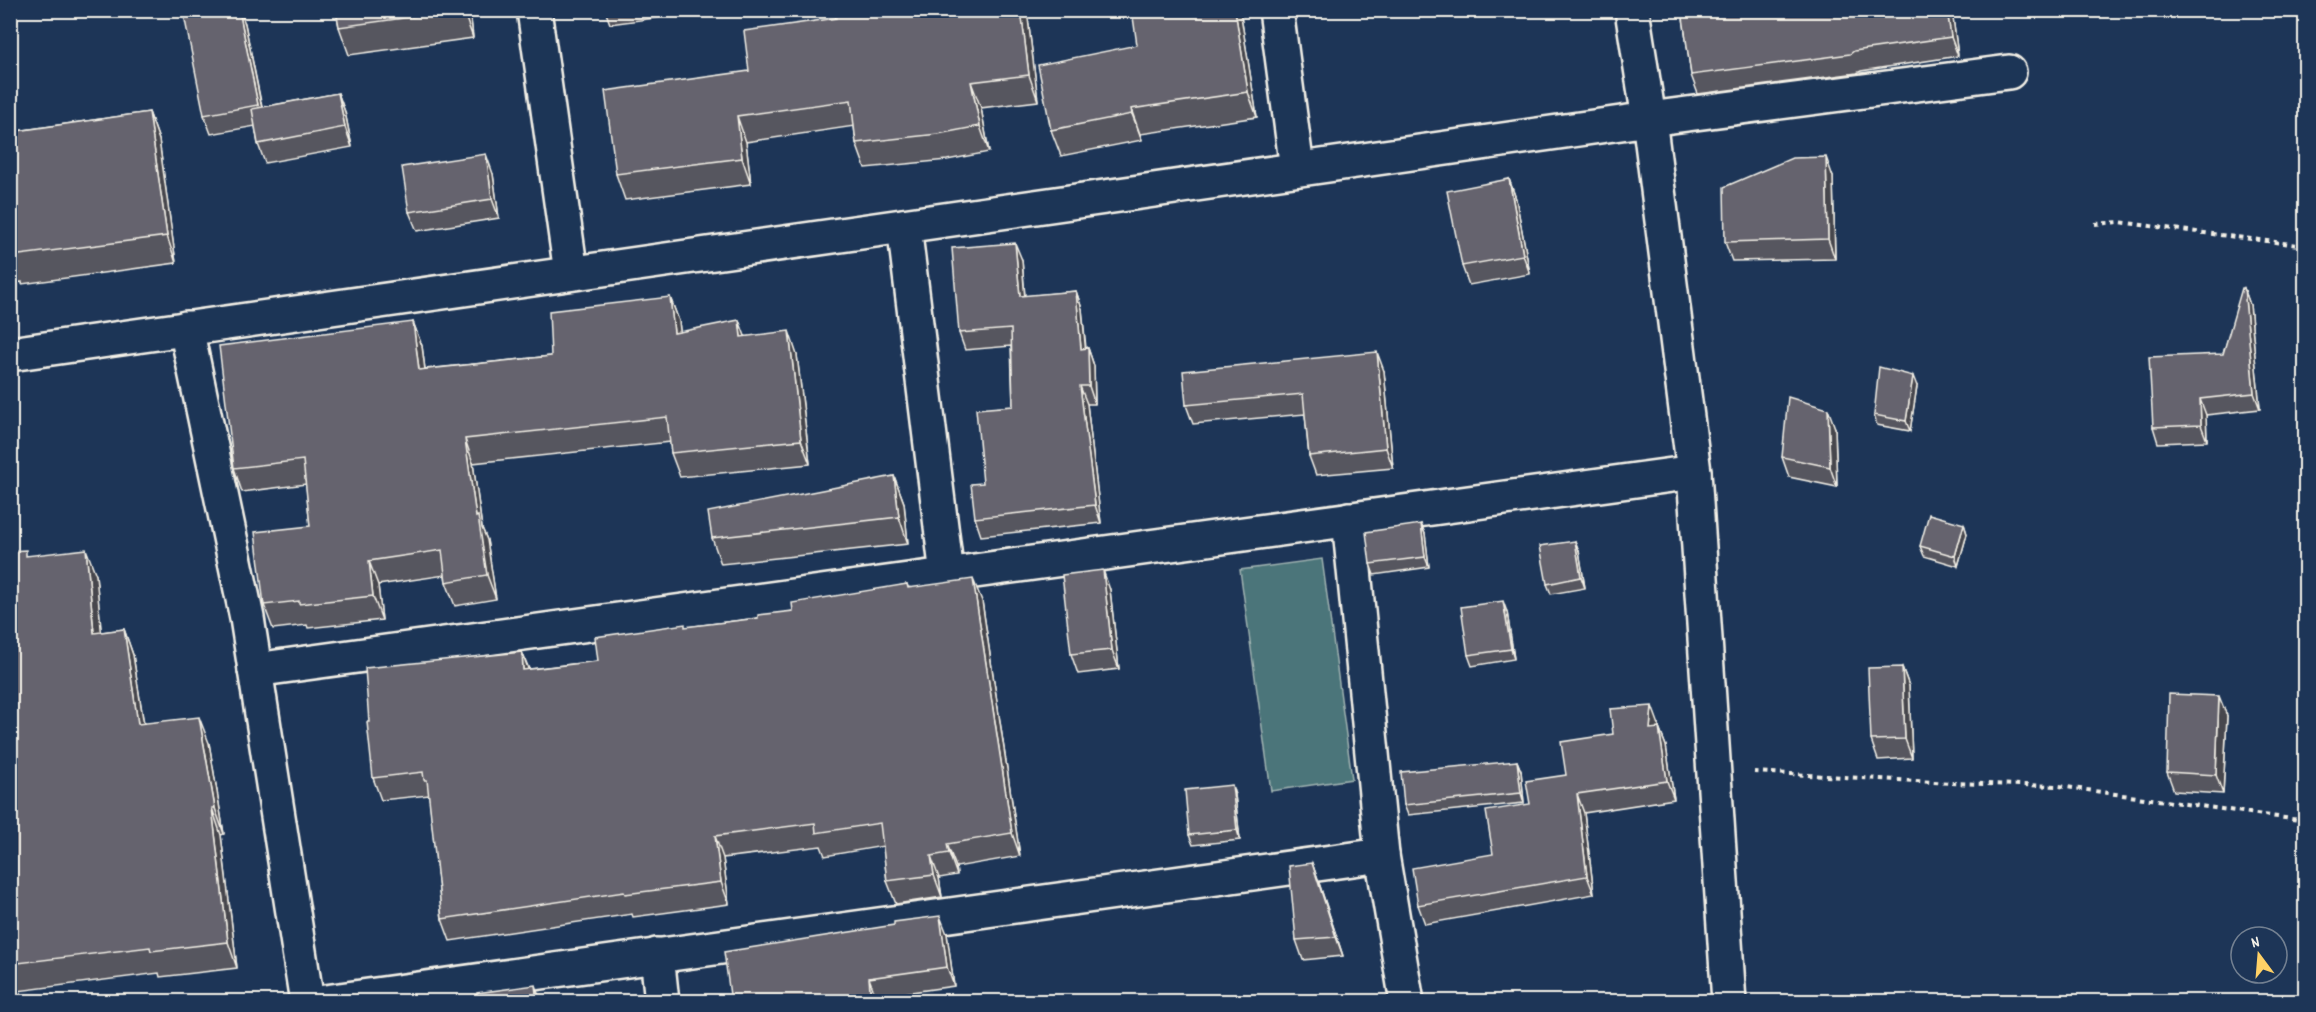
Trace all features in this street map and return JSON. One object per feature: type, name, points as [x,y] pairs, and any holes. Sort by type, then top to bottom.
[{"type":"street","points":[[534,10],[571,273]]},
{"type":"street","points":[[1276,10],[1297,169]]},
{"type":"street","points":[[1632,10],[1649,119],[1694,472],[1729,1002]]},
{"type":"street","points":[[10,354],[1649,119],[2009,72]]},
{"type":"street","points":[[904,226],[947,574]]},
{"type":"street","points":[[186,328],[247,618],[307,1002]]},
{"type":"street","points":[[255,670],[1694,472]]},
{"type":"street","points":[[1349,519],[1382,855],[1407,1002]]},
{"type":"street","points":[[325,1002],[1382,855]]},
{"type":"street","points":[[657,955],[662,1002]]},
{"type":"path","points":[[2095,224],[2119,222],[2306,246]]},
{"type":"path","points":[[1712,769],[1950,783],[2059,786],[2306,821]]},
{"type":"green space","points":[[1322,559],[1352,779],[1271,791],[1240,570]]},
{"type":"building","points":[[183,10],[239,10],[258,105],[204,115]]},
{"type":"building","points":[[336,10],[462,10],[339,27]]},
{"type":"building","points":[[834,10],[1021,10],[1029,75],[971,82],[980,126],[938,134],[856,143],[851,100],[737,116],[742,158],[616,174],[605,91],[749,71],[744,31],[836,18]]},
{"type":"building","points":[[1132,10],[1235,10],[1248,92],[1131,109],[1132,114],[1051,130],[1038,65],[1137,45]]},
{"type":"building","points":[[1682,10],[1947,10],[1951,37],[1854,51],[1850,54],[1691,75]]},
{"type":"building","points":[[338,93],[345,127],[258,144],[252,109]]},
{"type":"building","points":[[149,112],[167,236],[12,256],[10,254],[10,132]]},
{"type":"building","points":[[486,154],[492,199],[409,212],[402,167]]},
{"type":"building","points":[[1826,157],[1828,239],[1725,242],[1724,187],[1792,158]]},
{"type":"building","points":[[1509,179],[1523,255],[1462,266],[1447,191]]},
{"type":"building","points":[[1015,243],[1020,296],[1076,291],[1081,349],[1088,348],[1089,386],[1080,386],[1095,505],[975,518],[971,484],[983,483],[976,409],[1013,406],[1011,329],[959,333],[952,248]]},
{"type":"building","points":[[2242,288],[2244,288],[2254,393],[2200,399],[2201,425],[2153,427],[2149,357],[2223,354]]},
{"type":"building","points":[[670,297],[674,333],[739,320],[741,337],[789,331],[801,440],[671,453],[667,417],[465,439],[487,575],[446,582],[442,550],[369,561],[373,596],[299,604],[299,601],[264,605],[255,532],[310,526],[303,460],[234,468],[219,346],[413,322],[419,370],[551,356],[549,311]]},
{"type":"building","points":[[1377,352],[1386,448],[1309,456],[1303,394],[1186,405],[1183,371]]},
{"type":"building","points":[[1879,367],[1913,376],[1906,421],[1874,415]]},
{"type":"building","points":[[1788,397],[1828,409],[1830,467],[1782,457]]},
{"type":"building","points":[[894,476],[899,517],[712,538],[708,512]]},
{"type":"building","points":[[1929,514],[1964,524],[1955,556],[1920,546]]},
{"type":"building","points":[[1421,524],[1425,557],[1370,564],[1366,532]]},
{"type":"building","points":[[1575,541],[1581,577],[1547,584],[1540,546]]},
{"type":"building","points":[[86,549],[94,633],[124,629],[138,724],[199,717],[215,808],[212,808],[228,942],[151,951],[150,947],[10,964],[10,551],[26,550],[26,556]]},
{"type":"building","points":[[1103,570],[1112,650],[1071,654],[1062,575]]},
{"type":"building","points":[[973,579],[1012,833],[947,844],[949,853],[931,856],[934,875],[887,881],[880,823],[816,833],[815,823],[715,836],[721,882],[625,894],[624,892],[442,919],[427,780],[424,780],[423,772],[373,778],[367,722],[369,722],[365,668],[522,652],[523,670],[598,661],[595,637],[685,624],[685,627],[758,618],[758,615],[793,611],[792,603],[907,584],[908,588]]},
{"type":"building","points":[[1503,601],[1511,649],[1468,655],[1461,607]]},
{"type":"building","points":[[1902,667],[1905,739],[1871,740],[1868,668]]},
{"type":"building","points":[[2169,694],[2219,696],[2216,775],[2167,772]]},
{"type":"building","points":[[1652,706],[1650,729],[1659,728],[1667,781],[1577,794],[1587,876],[1418,905],[1412,868],[1493,854],[1486,811],[1530,804],[1526,781],[1566,775],[1561,742],[1613,734],[1610,709]]},
{"type":"building","points":[[1517,761],[1521,793],[1404,805],[1401,772]]},
{"type":"building","points":[[1232,785],[1237,830],[1189,835],[1185,790]]},
{"type":"building","points":[[1312,863],[1336,937],[1296,940],[1289,866]]},
{"type":"building","points":[[940,916],[947,967],[869,978],[871,1002],[731,1002],[724,952]]},
{"type":"building","points":[[535,985],[537,1002],[478,1002],[477,993]]},
{"type":"building","points":[[313,997],[313,1002],[288,1002]]},
{"type":"building","points":[[338,997],[339,1002],[315,1002]]}]
